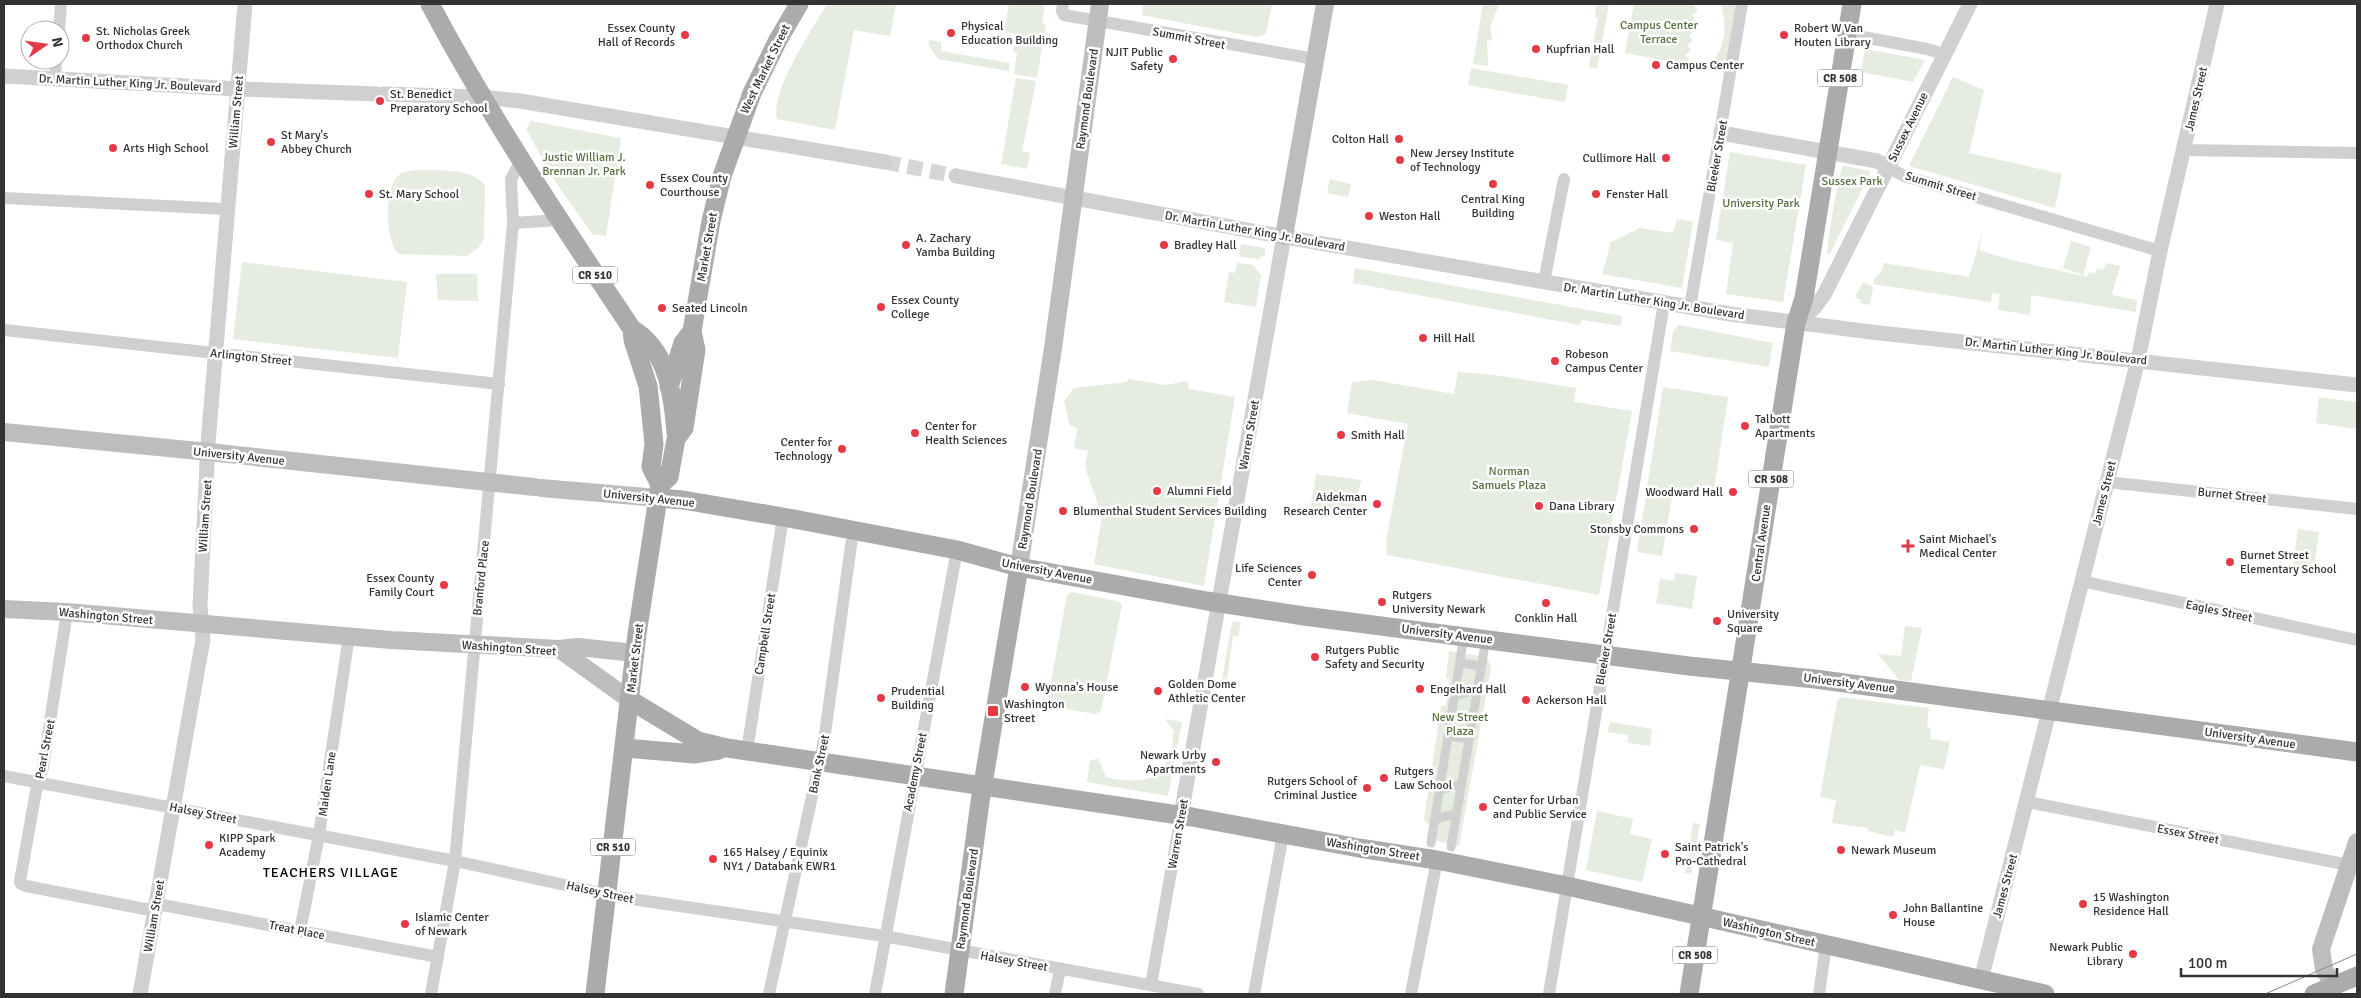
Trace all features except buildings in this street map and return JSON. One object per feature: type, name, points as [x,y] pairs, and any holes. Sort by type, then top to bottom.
[{"type":"main road","name":"CR 510","points":[[430,4],[520,162],[632,329],[645,337],[662,362],[670,385]]},
{"type":"main road","name":"West Market Street","points":[[735,136],[762,70],[799,4]]},
{"type":"main road","name":"Raymond Boulevard","points":[[954,994],[983,786],[1053,348],[1100,4]]},
{"type":"main road","name":"Warren Street","points":[[1284,236],[1325,4]]},
{"type":"main road","name":"Central Avenue","points":[[1689,994],[1796,324],[1804,298],[1852,4]]},
{"type":"main road","name":"Market Street","points":[[595,994],[626,748],[635,653],[659,491],[669,477],[676,440],[684,428],[696,350],[692,331],[714,206],[735,136]]},
{"type":"main road","name":"CR 510","points":[[632,329],[633,340],[648,386],[654,444],[652,467],[659,491]]},
{"type":"main road","name":"Market Street","points":[[654,444],[683,344],[692,331]]},
{"type":"main road","points":[[670,385],[676,440]]},
{"type":"main road","name":"University Avenue","points":[[4,432],[538,488],[659,491],[683,500],[957,550],[1019,567],[1220,603],[1605,655],[1741,671],[2357,752]]},
{"type":"main road","name":"Washington Street","points":[[4,609],[67,612],[349,636],[559,649],[630,700],[693,739],[727,748],[1181,816],[1283,834],[1434,851],[1567,886],[2045,994]]},
{"type":"main road","points":[[559,649],[578,647],[635,653]]},
{"type":"main road","points":[[626,748],[694,754],[727,748]]},
{"type":"main road","points":[[2336,990],[2324,969],[2321,949],[2357,842]]},
{"type":"main road","points":[[2314,994],[2336,990],[2357,976]]},
{"type":"street","points":[[60,20],[61,4]]},
{"type":"street","name":"William Street","points":[[140,994],[202,646],[200,606],[209,452],[226,209],[239,89],[245,4]]},
{"type":"street","name":"Bleeker Street","points":[[1690,307],[1742,4]]},
{"type":"street","name":"Sussex Avenue","points":[[1796,324],[1814,308],[1824,295],[1970,4]]},
{"type":"street","name":"James Street","points":[[1981,980],[2138,360],[2160,251],[2217,4]]},
{"type":"street","name":"Summit Street","points":[[1063,9],[1084,18],[1113,24],[1314,59]]},
{"type":"street","points":[[1847,34],[1944,54]]},
{"type":"street","points":[[55,70],[55,79]]},
{"type":"street","name":"Dr. Martin Luther King Jr. Boulevard","points":[[4,76],[239,89],[482,97],[520,101],[606,117],[735,136]]},
{"type":"street","name":"Summit Street","points":[[1721,133],[1876,161],[1904,176],[2160,251]]},
{"type":"street","points":[[735,136],[885,162]]},
{"type":"street","points":[[2184,150],[2357,153]]},
{"type":"street","name":"Branford Place","points":[[431,994],[455,861],[513,222],[511,179],[520,162]]},
{"type":"street","name":"Dr. Martin Luther King Jr. Boulevard","points":[[956,176],[1058,196],[1544,282],[1796,324],[2357,385]]},
{"type":"street","points":[[1544,282],[1564,179]]},
{"type":"street","points":[[4,198],[226,209]]},
{"type":"street","points":[[513,222],[558,220]]},
{"type":"street","name":"Warren Street","points":[[1151,985],[1284,236]]},
{"type":"street","name":"Bleeker Street","points":[[1548,994],[1664,303]]},
{"type":"street","name":"Arlington Street","points":[[4,330],[499,384]]},
{"type":"street","name":"Burnet Street","points":[[2107,482],[2357,509]]},
{"type":"street","name":"Campbell Street","points":[[747,751],[783,517]]},
{"type":"street","name":"Bank Street","points":[[770,994],[820,761],[853,531]]},
{"type":"street","name":"Academy Street","points":[[874,994],[957,550]]},
{"type":"street","name":"Eagles Street","points":[[2081,582],[2357,640]]},
{"type":"street","name":"Pearl Street","points":[[21,884],[67,612]]},
{"type":"street","name":"Maiden Lane","points":[[300,931],[319,836],[349,636]]},
{"type":"street","points":[[1412,994],[1434,851],[1435,819],[1462,648]]},
{"type":"street","points":[[1451,847],[1484,651]]},
{"type":"street","points":[[1460,663],[1481,666]]},
{"type":"street","points":[[1455,695],[1477,690]]},
{"type":"street","points":[[1448,736],[1469,739]]},
{"type":"street","name":"Halsey Street","points":[[4,776],[455,861],[607,894],[884,936],[1198,994]]},
{"type":"street","points":[[1440,790],[1461,784]]},
{"type":"street","name":"Essex Street","points":[[2027,802],[2349,866]]},
{"type":"street","points":[[1435,819],[1456,814]]},
{"type":"street","points":[[1254,994],[1283,834]]},
{"type":"street","name":"Treat Place","points":[[21,884],[300,931],[438,957]]},
{"type":"street","points":[[1819,994],[1826,945]]},
{"type":"street","points":[[1055,994],[1060,969]]},
{"type":"green space","points":[[827,4],[896,4],[890,36],[854,30],[835,130],[777,119],[780,93],[786,77]]},
{"type":"green space","points":[[1009,4],[1045,4],[1042,23],[1046,24],[1037,78],[1014,74],[1017,53],[1013,52],[1016,34],[1004,32]]},
{"type":"green space","points":[[1143,4],[1272,4],[1266,34],[1256,37],[1142,15]]},
{"type":"green space","points":[[1483,4],[1499,4],[1490,27],[1492,40],[1487,41],[1488,66],[1473,64]]},
{"type":"green space","points":[[1596,4],[1609,4],[1597,69],[1589,67],[1598,18],[1595,17]]},
{"type":"green space","name":"Campus Center Terrace","points":[[1634,4],[1693,4],[1698,11],[1692,15],[1696,21],[1691,25],[1694,31],[1689,35],[1693,41],[1687,45],[1691,50],[1685,55],[1689,60],[1684,64],[1625,53]]},
{"type":"green space","points":[[1721,4],[1738,4],[1725,72],[1706,70],[1717,55],[1723,39],[1724,22]]},
{"type":"green space","points":[[929,40],[941,42],[941,51],[1010,63],[1009,71],[938,59],[929,45]]},
{"type":"green space","points":[[1865,49],[1925,60],[1913,82],[1861,72]]},
{"type":"green space","points":[[1471,68],[1568,85],[1565,102],[1468,85]]},
{"type":"green space","points":[[1953,77],[1984,90],[1969,153],[2062,174],[2055,208],[1909,166]]},
{"type":"green space","points":[[1016,78],[1036,81],[1022,151],[1030,153],[1027,169],[1001,164]]},
{"type":"green space","name":"Justic William J. Brennan Jr. Park","points":[[531,121],[621,138],[606,236],[592,234],[555,181],[526,129]]},
{"type":"green space","name":"University Park","points":[[1730,152],[1806,165],[1783,302],[1726,294],[1733,243],[1716,240]]},
{"type":"green space","name":"Sussex Park","points":[[1842,167],[1870,171],[1870,173],[1830,254],[1827,253],[1833,210]]},
{"type":"green space","points":[[416,170],[453,171],[471,175],[485,185],[484,238],[479,247],[467,256],[399,254],[394,248],[388,215],[390,192],[393,182],[400,174]]},
{"type":"green space","points":[[1330,179],[1351,184],[1348,197],[1327,193]]},
{"type":"green space","points":[[1677,219],[1693,222],[1682,288],[1602,274],[1611,242],[1640,228],[1673,233]]},
{"type":"green space","points":[[1983,230],[1979,250],[2005,258],[2087,277],[2089,272],[2095,274],[2097,268],[2103,270],[2106,263],[2120,266],[2112,295],[2137,300],[2136,312],[2031,295],[2030,315],[1998,310],[2000,294],[1992,293],[1991,302],[1873,284],[1874,279],[1882,271],[1884,263],[1969,277]]},
{"type":"green space","points":[[2071,241],[2091,247],[2083,275],[2063,268]]},
{"type":"green space","points":[[1241,244],[1265,248],[1265,255],[1258,259],[1242,257],[1239,254]]},
{"type":"green space","points":[[242,262],[407,282],[398,358],[233,339]]},
{"type":"green space","points":[[1237,263],[1253,265],[1261,275],[1256,307],[1224,302],[1229,272],[1235,273]]},
{"type":"green space","points":[[1355,268],[1622,316],[1621,326],[1582,320],[1580,325],[1353,283]]},
{"type":"green space","points":[[436,274],[477,274],[478,301],[438,300]]},
{"type":"green space","points":[[1863,282],[1873,287],[1870,305],[1860,303],[1861,300],[1855,297]]},
{"type":"green space","points":[[1679,325],[1773,343],[1769,367],[1670,351],[1673,331]]},
{"type":"green space","name":"Norman Samuels Plaza","points":[[1458,372],[1495,375],[1576,388],[1574,402],[1632,411],[1599,595],[1387,555],[1386,541],[1408,424],[1347,413],[1352,382],[1373,380],[1454,394]]},
{"type":"green space","name":"Alumni Field","points":[[1128,379],[1166,385],[1187,381],[1189,389],[1235,397],[1204,586],[1094,564],[1102,516],[1085,467],[1088,451],[1074,448],[1077,428],[1070,426],[1064,401],[1074,388],[1127,382]]},
{"type":"green space","points":[[1663,387],[1728,397],[1713,497],[1673,491],[1662,556],[1637,552]]},
{"type":"green space","points":[[2319,397],[2357,402],[2357,429],[2316,423]]},
{"type":"green space","points":[[1316,474],[1361,480],[1353,518],[1328,517],[1310,511]]},
{"type":"green space","points":[[2298,529],[2319,532],[2314,568],[2293,565]]},
{"type":"green space","points":[[1675,573],[1697,576],[1692,609],[1656,603],[1660,579],[1674,581]]},
{"type":"green space","points":[[1072,592],[1117,601],[1122,605],[1101,711],[1095,714],[1049,706],[1047,703],[1067,595]]},
{"type":"green space","points":[[1235,621],[1241,622],[1238,637],[1233,636],[1227,680],[1222,679],[1232,623]]},
{"type":"green space","points":[[1905,626],[1922,628],[1911,681],[1899,680],[1878,654],[1901,656]]},
{"type":"green space","name":"New Street Plaza","points":[[1449,651],[1487,657],[1491,668],[1459,846],[1429,839],[1427,834],[1430,826],[1424,819],[1441,706],[1446,706],[1449,679],[1446,678]]},
{"type":"green space","points":[[1840,697],[1929,708],[1927,727],[1931,728],[1930,739],[1950,742],[1944,769],[1920,765],[1905,833],[1895,830],[1893,837],[1868,831],[1868,828],[1832,823],[1836,800],[1820,797],[1837,702]]},
{"type":"green space","points":[[1165,719],[1182,722],[1168,796],[1087,782],[1090,761],[1098,758],[1106,777],[1134,781],[1161,775],[1172,747],[1174,731]]},
{"type":"green space","points":[[1610,722],[1652,729],[1650,746],[1628,743],[1628,735],[1608,732]]},
{"type":"green space","points":[[1597,811],[1633,819],[1630,834],[1652,839],[1642,882],[1586,870]]},
{"type":"green space","points":[[1693,823],[1700,824],[1691,874],[1685,873]]},
{"type":"tunnel","points":[[885,162],[956,176]]},
{"type":"tram line","points":[[2265,994],[2357,954]]},
{"type":"place","name":"Physical Education Building","points":[[951,33]]},
{"type":"place","name":"Essex County Hall of Records","points":[[685,35]]},
{"type":"place","name":"Robert W Van Houten Library","points":[[1784,35]]},
{"type":"place","name":"St. Nicholas Greek Orthodox Church","points":[[86,38]]},
{"type":"place","name":"Kupfrian Hall","points":[[1536,49]]},
{"type":"place","name":"NJIT Public Safety","points":[[1173,59]]},
{"type":"place","name":"Campus Center","points":[[1656,65]]},
{"type":"place","name":"St. Benedict Preparatory School","points":[[380,101]]},
{"type":"place","name":"Colton Hall","points":[[1399,139]]},
{"type":"place","name":"St Mary's Abbey Church","points":[[271,142]]},
{"type":"place","name":"Arts High School","points":[[113,148]]},
{"type":"place","name":"Cullimore Hall","points":[[1666,158]]},
{"type":"place","name":"New Jersey Institute of Technology","points":[[1400,160]]},
{"type":"place","name":"Central King Building","points":[[1493,184]]},
{"type":"place","name":"Essex County Courthouse","points":[[650,185]]},
{"type":"place","name":"St. Mary School","points":[[369,194]]},
{"type":"place","name":"Fenster Hall","points":[[1596,194]]},
{"type":"place","name":"Weston Hall","points":[[1369,216]]},
{"type":"place","name":"A. Zachary Yamba Building","points":[[906,245]]},
{"type":"place","name":"Bradley Hall","points":[[1164,245]]},
{"type":"place","name":"Essex County College","points":[[881,307]]},
{"type":"place","name":"Seated Lincoln","points":[[662,308]]},
{"type":"place","name":"Hill Hall","points":[[1423,338]]},
{"type":"place","name":"Robeson Campus Center","points":[[1555,361]]},
{"type":"place","name":"Talbott Apartments","points":[[1745,426]]},
{"type":"place","name":"Center for Health Sciences","points":[[915,433]]},
{"type":"place","name":"Smith Hall","points":[[1341,435]]},
{"type":"place","name":"Center for Technology","points":[[842,449]]},
{"type":"place","name":"Alumni Field","points":[[1157,491]]},
{"type":"place","name":"Woodward Hall","points":[[1733,492]]},
{"type":"place","name":"Aidekman Research Center","points":[[1377,504]]},
{"type":"place","name":"Dana Library","points":[[1539,506]]},
{"type":"place","name":"Blumenthal Student Services Building","points":[[1063,511]]},
{"type":"place","name":"Stonsby Commons","points":[[1694,529]]},
{"type":"place","name":"Saint Michael's Medical Center","points":[[1908,546]]},
{"type":"place","name":"Burnet Street Elementary School","points":[[2230,562]]},
{"type":"place","name":"Life Sciences Center","points":[[1312,575]]},
{"type":"place","name":"Essex County Family Court","points":[[444,585]]},
{"type":"place","name":"Rutgers University Newark","points":[[1382,602]]},
{"type":"place","name":"Conklin Hall","points":[[1546,603]]},
{"type":"place","name":"University Square","points":[[1717,621]]},
{"type":"place","name":"Rutgers Public Safety and Security","points":[[1315,657]]},
{"type":"place","name":"Wyonna's House","points":[[1025,687]]},
{"type":"place","name":"Engelhard Hall","points":[[1420,689]]},
{"type":"place","name":"Golden Dome Athletic Center","points":[[1158,691]]},
{"type":"place","name":"Prudential Building","points":[[881,698]]},
{"type":"place","name":"Ackerson Hall","points":[[1526,700]]},
{"type":"place","name":"Washington Street","points":[[993,711]]},
{"type":"place","name":"Newark Urby Apartments","points":[[1216,762]]},
{"type":"place","name":"Rutgers Law School","points":[[1384,778]]},
{"type":"place","name":"Rutgers School of Criminal Justice","points":[[1367,788]]},
{"type":"place","name":"Center for Urban and Public Service","points":[[1483,807]]},
{"type":"place","name":"KIPP Spark Academy","points":[[209,845]]},
{"type":"place","name":"Newark Museum","points":[[1841,850]]},
{"type":"place","name":"Saint Patrick's Pro-Cathedral","points":[[1665,854]]},
{"type":"place","name":"165 Halsey / Equinix NY1 / Databank EWR1","points":[[713,859]]},
{"type":"place","name":"15 Washington Residence Hall","points":[[2083,904]]},
{"type":"place","name":"John Ballantine House","points":[[1893,915]]},
{"type":"place","name":"Islamic Center of Newark","points":[[405,924]]},
{"type":"place","name":"Newark Public Library","points":[[2133,954]]},
{"type":"district","name":"TEACHERS VILLAGE","points":[[331,872]]}]
